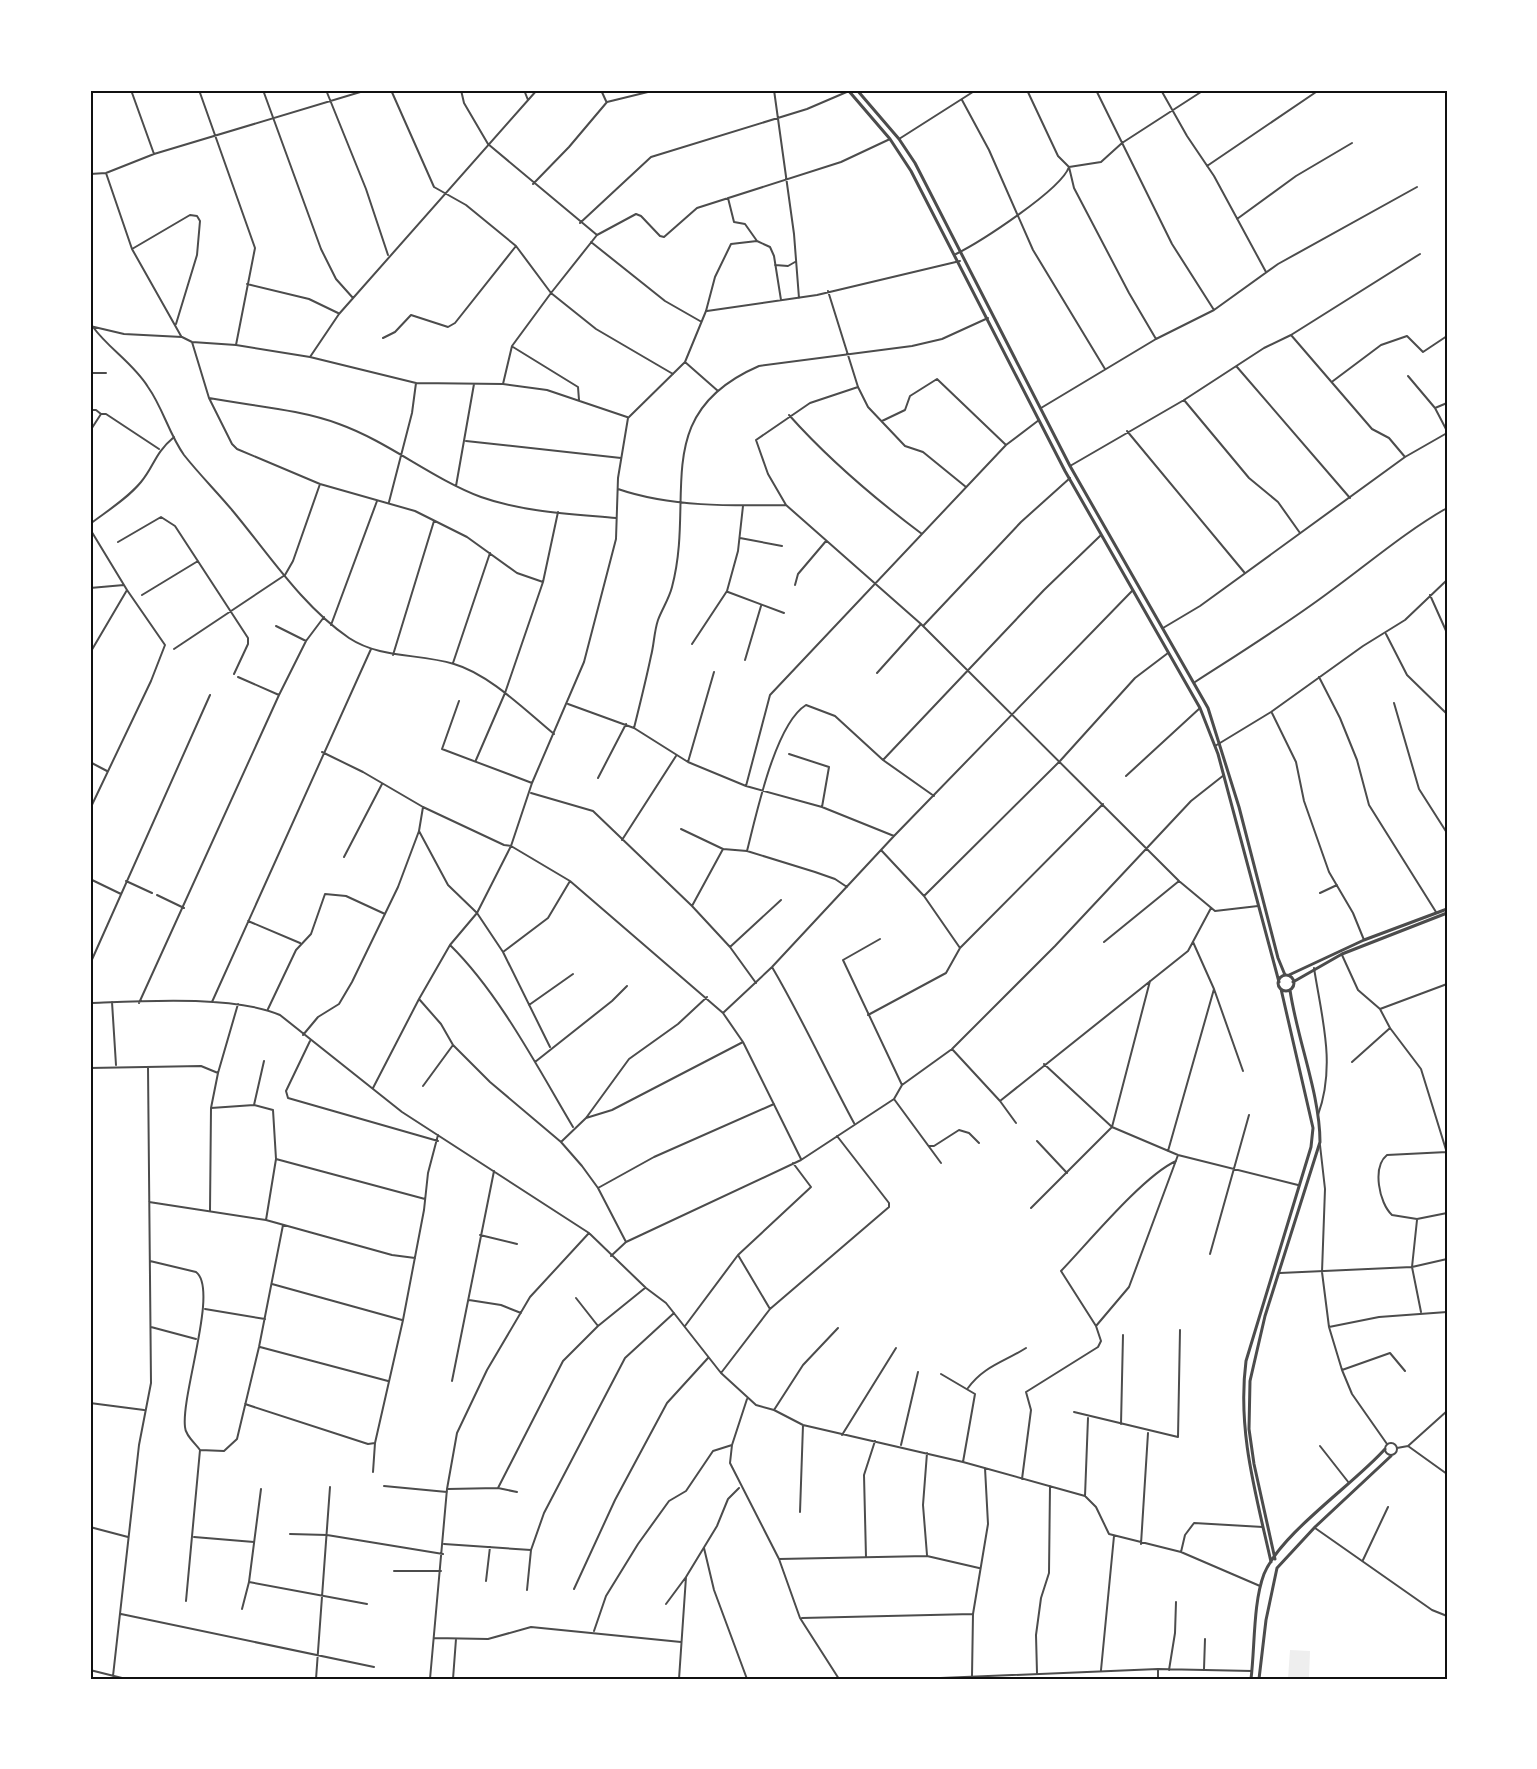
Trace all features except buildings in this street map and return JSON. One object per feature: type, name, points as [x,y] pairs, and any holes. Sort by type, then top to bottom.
[{"type":"street","points":[[131,90],[154,154]]},
{"type":"street","points":[[199,90],[255,248],[236,345]]},
{"type":"street","points":[[262,90],[321,249],[336,279],[353,298]]},
{"type":"street","points":[[326,90],[366,189],[388,255]]},
{"type":"street","points":[[90,174],[106,173],[154,154],[274,120],[368,90]]},
{"type":"street","points":[[391,90],[434,187],[466,205],[516,246],[551,293],[596,328],[672,374]]},
{"type":"street","points":[[460,90],[464,103],[488,144],[533,184],[597,235]]},
{"type":"street","points":[[524,90],[528,100]]},
{"type":"street","points":[[310,357],[339,314],[388,255],[445,195],[537,90]]},
{"type":"street","points":[[601,90],[607,102]]},
{"type":"street","points":[[533,184],[569,147],[607,102],[656,90]]},
{"type":"street","points":[[774,90],[799,298]]},
{"type":"street","points":[[857,90],[899,139],[915,162],[1070,466],[1195,682],[1221,744],[1278,958],[1293,982],[1290,990],[1293,1016],[1318,1115],[1324,1189],[1322,1272],[1329,1327],[1352,1394],[1388,1444]]},
{"type":"street","points":[[899,139],[976,90]]},
{"type":"street","points":[[1027,90],[1058,156],[1069,167],[1074,188],[1156,339]]},
{"type":"street","points":[[1096,90],[1172,244],[1214,310]]},
{"type":"street","points":[[1161,90],[1206,167],[1214,176],[1266,272]]},
{"type":"street","points":[[1069,167],[1101,162],[1122,143],[1204,90]]},
{"type":"street","points":[[1206,167],[1319,90]]},
{"type":"street","points":[[580,223],[651,157],[822,104],[849,91],[890,139],[911,171],[960,261],[1039,420],[1101,536],[1200,708],[1224,776],[1279,981],[1313,1128],[1311,1147],[1246,1361],[1244,1381],[1243,1430],[1270,1562]]},
{"type":"street","points":[[962,100],[989,150],[1033,250],[1106,370]]},
{"type":"street","points":[[503,384],[512,346],[597,235],[636,214],[664,237],[692,211],[841,162],[890,139]]},
{"type":"street","points":[[1236,219],[1296,176],[1352,143]]},
{"type":"street","points":[[956,254],[1018,214],[1066,177],[1069,167]]},
{"type":"street","points":[[106,173],[132,249],[150,285],[182,337]]},
{"type":"street","points":[[1041,408],[1156,339],[1214,310],[1266,272],[1417,187]]},
{"type":"street","points":[[728,198],[734,222],[745,224],[757,241],[770,247],[781,300]]},
{"type":"street","points":[[132,249],[190,215],[197,216],[200,221],[197,255],[176,324]]},
{"type":"street","points":[[373,1088],[419,999],[450,945],[477,913],[511,846],[531,793],[532,783],[568,704],[584,662],[616,539],[621,458],[628,418],[684,362],[706,311],[715,277],[731,244],[757,241]]},
{"type":"street","points":[[591,243],[665,301],[700,321]]},
{"type":"street","points":[[383,338],[396,332],[411,315],[448,327],[455,323],[516,246]]},
{"type":"street","points":[[1070,466],[1127,430],[1184,400],[1264,348],[1291,335],[1420,254]]},
{"type":"street","points":[[775,265],[788,266],[796,261]]},
{"type":"street","points":[[706,311],[799,298],[960,261]]},
{"type":"street","points":[[247,284],[309,299],[339,314]]},
{"type":"street","points":[[828,290],[858,387],[868,406],[904,446],[923,452],[966,487]]},
{"type":"street","points":[[634,728],[658,621],[672,588],[678,554],[683,456],[688,433],[699,410],[718,391],[744,372],[759,366],[912,346],[942,339],[988,318]]},
{"type":"street","points":[[91,327],[124,334],[182,337],[192,342],[236,345],[310,357],[416,383],[503,384],[547,390],[628,418]]},
{"type":"street","points":[[91,327],[105,343],[129,362],[148,385],[184,455],[285,575],[331,625],[370,649],[393,655],[453,663],[505,693],[554,734]]},
{"type":"street","points":[[1291,335],[1372,429],[1389,438],[1404,457]]},
{"type":"street","points":[[1333,381],[1382,345],[1407,336],[1422,352],[1447,336]]},
{"type":"street","points":[[192,342],[209,398],[232,444],[237,449],[320,484],[377,501],[389,502],[434,521],[490,553],[517,573],[543,582]]},
{"type":"street","points":[[512,346],[578,387],[579,400]]},
{"type":"street","points":[[684,362],[718,391]]},
{"type":"street","points":[[1237,367],[1350,498]]},
{"type":"street","points":[[90,374],[106,373]]},
{"type":"street","points":[[1163,628],[1200,606],[1404,457],[1447,432],[1435,408],[1408,376]]},
{"type":"street","points":[[882,422],[905,410],[910,396],[936,379],[1006,445]]},
{"type":"street","points":[[389,502],[412,413],[416,383]]},
{"type":"street","points":[[456,486],[466,441],[474,384]]},
{"type":"street","points":[[858,387],[810,403],[758,437],[755,443],[786,505],[923,625],[1179,880],[1210,908],[1220,911],[1258,906]]},
{"type":"street","points":[[209,398],[336,423],[401,455],[456,486],[510,505],[617,519]]},
{"type":"street","points":[[1184,400],[1249,478],[1278,502],[1300,533]]},
{"type":"street","points":[[1435,408],[1447,403]]},
{"type":"street","points":[[90,410],[107,414],[159,449]]},
{"type":"street","points":[[90,431],[101,414]]},
{"type":"street","points":[[789,415],[825,455],[873,497],[922,534]]},
{"type":"street","points":[[746,786],[770,695],[1006,445],[1039,420]]},
{"type":"street","points":[[1127,430],[1244,572]]},
{"type":"street","points":[[90,524],[133,491],[143,480],[159,449],[174,437]]},
{"type":"street","points":[[466,441],[621,458]]},
{"type":"street","points":[[877,673],[1021,522],[1070,478]]},
{"type":"street","points":[[174,649],[285,575],[293,561],[320,484]]},
{"type":"street","points":[[618,489],[638,496],[679,501],[743,506],[786,505]]},
{"type":"street","points":[[331,625],[377,501]]},
{"type":"street","points":[[692,644],[727,591],[734,571],[743,506]]},
{"type":"street","points":[[1195,682],[1312,605],[1380,556],[1417,525],[1447,508]]},
{"type":"street","points":[[476,760],[505,693],[543,582],[558,512]]},
{"type":"street","points":[[118,542],[156,519],[165,518],[176,526],[248,641],[234,674]]},
{"type":"street","points":[[393,655],[434,521]]},
{"type":"street","points":[[90,529],[126,590],[165,645],[151,681],[90,809]]},
{"type":"street","points":[[883,760],[1044,590],[1101,536]]},
{"type":"street","points":[[740,538],[782,546]]},
{"type":"street","points":[[795,585],[798,574],[826,542]]},
{"type":"street","points":[[453,663],[490,553]]},
{"type":"street","points":[[142,595],[198,561]]},
{"type":"street","points":[[1215,746],[1271,712],[1363,646],[1405,620],[1447,580]]},
{"type":"street","points":[[90,588],[124,585]]},
{"type":"street","points":[[90,651],[126,590]]},
{"type":"street","points":[[727,591],[760,606],[784,613]]},
{"type":"street","points":[[723,1013],[772,967],[894,836],[1132,591]]},
{"type":"street","points":[[1430,595],[1447,633]]},
{"type":"street","points":[[745,660],[760,606]]},
{"type":"street","points":[[139,1003],[279,695],[306,641],[324,617]]},
{"type":"street","points":[[276,627],[306,641]]},
{"type":"street","points":[[1385,633],[1407,675],[1447,714]]},
{"type":"street","points":[[212,1002],[370,649]]},
{"type":"street","points":[[924,896],[1060,761],[1135,678],[1168,653]]},
{"type":"street","points":[[688,762],[714,672]]},
{"type":"street","points":[[238,677],[279,695]]},
{"type":"street","points":[[1319,677],[1341,718],[1369,805],[1436,913]]},
{"type":"street","points":[[90,964],[210,695]]},
{"type":"street","points":[[459,701],[442,749],[532,783]]},
{"type":"street","points":[[1394,703],[1419,789],[1447,833]]},
{"type":"street","points":[[568,704],[626,724],[676,756],[746,786],[822,807],[894,836]]},
{"type":"street","points":[[747,851],[775,755],[791,722],[806,705],[835,716],[883,760],[934,796]]},
{"type":"street","points":[[1126,776],[1200,708]]},
{"type":"street","points":[[1271,712],[1296,762],[1304,801],[1329,872],[1338,885],[1364,940]]},
{"type":"street","points":[[598,778],[626,724]]},
{"type":"street","points":[[322,752],[363,772],[423,807],[504,845],[511,846],[570,882],[707,997],[723,1013],[743,1042],[801,1160]]},
{"type":"street","points":[[789,754],[829,767],[822,807]]},
{"type":"street","points":[[622,840],[676,756]]},
{"type":"street","points":[[90,762],[107,771]]},
{"type":"street","points":[[611,1256],[626,1242],[801,1160],[854,1123],[894,1099],[902,1085],[952,1050],[1063,938],[1191,801],[1224,776]]},
{"type":"street","points":[[344,857],[382,784]]},
{"type":"street","points":[[531,793],[593,811],[692,906],[730,947],[756,983]]},
{"type":"street","points":[[868,1015],[946,974],[960,948],[1104,804]]},
{"type":"street","points":[[303,1035],[318,1017],[342,1000],[385,914],[419,831],[423,807]]},
{"type":"street","points":[[681,829],[723,849],[747,851],[835,879],[847,887]]},
{"type":"street","points":[[419,831],[448,885],[477,913],[502,952],[550,1047]]},
{"type":"street","points":[[692,906],[723,849]]},
{"type":"street","points":[[881,850],[924,896],[960,948]]},
{"type":"street","points":[[90,879],[121,894]]},
{"type":"street","points":[[1104,942],[1179,880]]},
{"type":"street","points":[[126,881],[152,893]]},
{"type":"street","points":[[502,952],[548,918],[570,882]]},
{"type":"street","points":[[1320,893],[1338,885]]},
{"type":"street","points":[[268,1010],[300,943],[311,934],[325,894],[346,896],[385,914]]},
{"type":"street","points":[[157,895],[184,908]]},
{"type":"street","points":[[730,947],[781,900]]},
{"type":"street","points":[[1000,1101],[1188,951],[1210,908]]},
{"type":"street","points":[[1279,981],[1287,975],[1364,940],[1447,911]]},
{"type":"street","points":[[1293,982],[1342,954],[1447,911]]},
{"type":"street","points":[[248,920],[300,943]]},
{"type":"street","points":[[880,939],[843,960],[902,1085]]},
{"type":"street","points":[[1193,942],[1214,989],[1244,1071]]},
{"type":"street","points":[[450,945],[469,964],[535,1062],[573,1127]]},
{"type":"street","points":[[1342,954],[1358,990],[1380,1009],[1390,1028],[1421,1069],[1447,1152],[1387,1155],[1383,1160],[1378,1185],[1388,1212],[1398,1217],[1417,1219],[1447,1213]]},
{"type":"street","points":[[772,967],[806,1023],[829,1077],[854,1123]]},
{"type":"street","points":[[1314,968],[1328,1062],[1327,1091],[1318,1115]]},
{"type":"street","points":[[529,1005],[573,974]]},
{"type":"street","points":[[1031,1208],[1112,1127],[1150,981]]},
{"type":"street","points":[[1380,1009],[1447,984]]},
{"type":"street","points":[[535,1062],[550,1047],[612,1001],[627,986]]},
{"type":"street","points":[[1168,1151],[1214,989]]},
{"type":"street","points":[[1281,989],[1290,990]]},
{"type":"street","points":[[586,1118],[629,1059],[678,1024],[707,997]]},
{"type":"street","points":[[419,999],[441,1024],[453,1044],[490,1082],[561,1142],[598,1188],[626,1242]]},
{"type":"street","points":[[112,1002],[116,1066]]},
{"type":"street","points":[[90,1003],[212,1002],[238,1004],[280,1015],[303,1035],[438,1135],[589,1233],[646,1288],[666,1303],[708,1358],[747,1399],[803,1425],[963,1462],[1085,1496],[1096,1507],[1107,1533],[1141,1544],[1181,1552],[1260,1586]]},
{"type":"street","points":[[210,1210],[212,1108],[218,1073],[238,1004]]},
{"type":"street","points":[[1352,1062],[1390,1028]]},
{"type":"street","points":[[311,1040],[286,1091],[288,1098],[438,1141]]},
{"type":"street","points":[[561,1142],[573,1127],[586,1118],[612,1110],[743,1042]]},
{"type":"street","points":[[423,1086],[453,1044]]},
{"type":"street","points":[[952,1050],[1000,1101],[1016,1123]]},
{"type":"street","points":[[254,1106],[264,1061]]},
{"type":"street","points":[[1044,1064],[1112,1127],[1178,1155],[1299,1186]]},
{"type":"street","points":[[90,1068],[201,1066],[218,1073]]},
{"type":"street","points":[[113,1676],[144,1410],[150,1390],[148,1067]]},
{"type":"street","points":[[894,1099],[941,1163]]},
{"type":"street","points":[[598,1188],[654,1156],[774,1104]]},
{"type":"street","points":[[212,1108],[254,1106],[273,1110],[276,1159],[266,1220]]},
{"type":"street","points":[[1210,1254],[1250,1115]]},
{"type":"street","points":[[929,1146],[934,1146],[959,1130],[969,1132],[979,1143]]},
{"type":"street","points":[[373,1472],[375,1443],[403,1320],[428,1173],[438,1135]]},
{"type":"street","points":[[721,1373],[770,1309],[890,1207],[837,1136]]},
{"type":"street","points":[[1037,1141],[1066,1173]]},
{"type":"street","points":[[1275,1558],[1254,1464],[1249,1403],[1254,1363],[1320,1142]]},
{"type":"street","points":[[1096,1326],[1128,1287],[1178,1155]]},
{"type":"street","points":[[276,1159],[425,1199]]},
{"type":"street","points":[[1022,1479],[1030,1410],[1026,1392],[1098,1347],[1101,1341],[1096,1326],[1060,1271],[1145,1184],[1165,1166],[1176,1161]]},
{"type":"street","points":[[685,1326],[738,1255],[811,1187],[793,1163]]},
{"type":"street","points":[[452,1381],[494,1171]]},
{"type":"street","points":[[149,1202],[266,1220],[392,1255],[415,1258]]},
{"type":"street","points":[[1417,1219],[1412,1267],[1421,1312]]},
{"type":"street","points":[[200,1450],[216,1452],[230,1448],[237,1439],[259,1347],[284,1224]]},
{"type":"street","points":[[430,1679],[453,1444],[468,1405],[530,1297],[589,1233]]},
{"type":"street","points":[[480,1235],[518,1244]]},
{"type":"street","points":[[738,1255],[770,1309]]},
{"type":"street","points":[[1279,1273],[1412,1267],[1447,1259]]},
{"type":"street","points":[[150,1261],[196,1272],[201,1276],[205,1288],[204,1308],[196,1339],[184,1428],[200,1450],[186,1601]]},
{"type":"street","points":[[272,1284],[403,1320]]},
{"type":"street","points":[[498,1488],[563,1361],[598,1326],[646,1288]]},
{"type":"street","points":[[576,1298],[598,1326]]},
{"type":"street","points":[[469,1300],[501,1305],[521,1313]]},
{"type":"street","points":[[204,1308],[265,1319]]},
{"type":"street","points":[[1329,1327],[1379,1317],[1421,1312],[1447,1312]]},
{"type":"street","points":[[527,1590],[531,1550],[544,1513],[626,1358],[674,1313]]},
{"type":"street","points":[[151,1327],[196,1339]]},
{"type":"street","points":[[774,1410],[803,1365],[838,1328]]},
{"type":"street","points":[[1074,1412],[1174,1438],[1180,1434],[1179,1330]]},
{"type":"street","points":[[1121,1424],[1123,1335]]},
{"type":"street","points":[[259,1347],[388,1381]]},
{"type":"street","points":[[842,1435],[896,1348]]},
{"type":"street","points":[[968,1388],[978,1374],[1001,1359],[1009,1359],[1026,1348]]},
{"type":"street","points":[[1342,1370],[1390,1353],[1405,1371]]},
{"type":"street","points":[[574,1589],[615,1500],[667,1403],[708,1358]]},
{"type":"street","points":[[901,1447],[918,1372]]},
{"type":"street","points":[[941,1374],[975,1394],[963,1462]]},
{"type":"street","points":[[747,1399],[732,1446],[730,1463],[740,1487],[779,1559],[800,1618],[839,1679]]},
{"type":"street","points":[[90,1402],[144,1410]]},
{"type":"street","points":[[245,1404],[368,1444],[375,1443]]},
{"type":"street","points":[[1259,1679],[1266,1620],[1277,1568],[1315,1527],[1397,1448],[1408,1446],[1447,1412]]},
{"type":"street","points":[[1085,1496],[1088,1417]]},
{"type":"street","points":[[800,1512],[803,1425]]},
{"type":"street","points":[[1141,1544],[1148,1432]]},
{"type":"street","points":[[866,1557],[864,1475],[874,1441]]},
{"type":"street","points":[[1251,1679],[1260,1586],[1270,1562],[1307,1522],[1388,1444],[1394,1443],[1397,1448]]},
{"type":"street","points":[[594,1631],[606,1596],[669,1501],[687,1491],[713,1451],[732,1446]]},
{"type":"street","points":[[1320,1446],[1349,1483]]},
{"type":"street","points":[[1408,1446],[1447,1474]]},
{"type":"street","points":[[1385,1449],[1391,1456]]},
{"type":"street","points":[[927,1453],[923,1505],[927,1556]]},
{"type":"street","points":[[972,1676],[973,1614],[988,1524],[986,1468]]},
{"type":"street","points":[[384,1486],[447,1490],[498,1488],[517,1492]]},
{"type":"street","points":[[1037,1673],[1036,1635],[1041,1598],[1049,1573],[1050,1486]]},
{"type":"street","points":[[316,1679],[330,1487]]},
{"type":"street","points":[[666,1604],[686,1577],[717,1526],[728,1499],[740,1487]]},
{"type":"street","points":[[242,1609],[249,1582],[261,1489]]},
{"type":"street","points":[[1363,1560],[1388,1507]]},
{"type":"street","points":[[1181,1552],[1185,1535],[1194,1523],[1263,1527]]},
{"type":"street","points":[[90,1527],[128,1537]]},
{"type":"street","points":[[1315,1527],[1432,1610],[1447,1616]]},
{"type":"street","points":[[290,1534],[327,1536],[443,1554]]},
{"type":"street","points":[[1101,1671],[1114,1536]]},
{"type":"street","points":[[193,1537],[254,1542]]},
{"type":"street","points":[[444,1544],[531,1550]]},
{"type":"street","points":[[486,1581],[490,1547]]},
{"type":"street","points":[[704,1548],[714,1590],[747,1679]]},
{"type":"street","points":[[779,1559],[927,1556],[980,1568]]},
{"type":"street","points":[[394,1571],[441,1571]]},
{"type":"street","points":[[679,1679],[686,1577]]},
{"type":"street","points":[[249,1582],[367,1604]]},
{"type":"street","points":[[1168,1670],[1175,1633],[1176,1602]]},
{"type":"street","points":[[121,1614],[374,1667]]},
{"type":"street","points":[[800,1618],[973,1614]]},
{"type":"street","points":[[434,1638],[488,1639],[527,1627],[594,1631],[681,1642]]},
{"type":"street","points":[[453,1679],[456,1639]]},
{"type":"street","points":[[1203,1670],[1205,1639]]},
{"type":"street","points":[[1158,1669],[1158,1679]]},
{"type":"street","points":[[917,1679],[1158,1669],[1252,1671]]},
{"type":"street","points":[[90,1671],[126,1679]]},
{"type":"shaded area","points":[[1290,1650],[1310,1651],[1309,1679],[1288,1679]]}]
